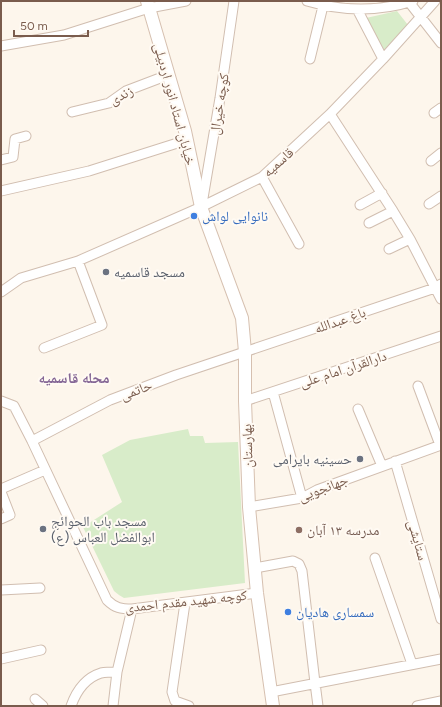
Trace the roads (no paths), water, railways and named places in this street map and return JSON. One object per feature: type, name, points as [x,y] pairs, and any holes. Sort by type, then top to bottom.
[{"type":"street","points":[[1,46],[64,35],[148,5],[186,1]]},
{"type":"street","name":"کوچه خیرال","points":[[201,207],[220,98],[234,1]]},
{"type":"street","points":[[306,1],[323,6],[357,9],[411,2],[420,18],[441,43]]},
{"type":"street","name":"قاسمیه","points":[[1,292],[21,278],[78,261],[201,207],[262,178],[330,114],[383,59],[435,1]]},
{"type":"street","name":"خیابان استاد انور اردبیلی","points":[[148,5],[187,140],[201,207]]},
{"type":"street","points":[[310,59],[323,6]]},
{"type":"street","points":[[357,9],[383,59]]},
{"type":"street","name":"زندی","points":[[72,112],[109,103],[126,90],[168,75]]},
{"type":"street","points":[[330,114],[382,193],[410,239],[438,286],[441,299]]},
{"type":"street","points":[[1,160],[13,157],[15,139],[26,136]]},
{"type":"street","points":[[1,191],[89,171],[187,140]]},
{"type":"street","points":[[431,161],[441,153]]},
{"type":"street","points":[[262,178],[299,244]]},
{"type":"street","points":[[360,205],[382,193]]},
{"type":"street","points":[[429,204],[441,196]]},
{"type":"street","name":"بهارستان","points":[[201,207],[242,318],[245,352],[245,401],[249,507],[257,593],[273,706]]},
{"type":"street","points":[[369,223],[393,211]]},
{"type":"street","points":[[389,249],[410,239]]},
{"type":"street","points":[[44,348],[102,325],[78,261]]},
{"type":"street","name":"باغ عبدالله","points":[[245,352],[438,286]]},
{"type":"street","name":"دارالقرآن امام علی","points":[[245,401],[441,336]]},
{"type":"street","name":"حاتمی","points":[[32,441],[110,400],[176,375],[245,352]]},
{"type":"street","points":[[418,386],[441,445]]},
{"type":"street","points":[[273,392],[302,498]]},
{"type":"street","name":"کوچه شهید مقدم احمدی","points":[[1,401],[14,406],[107,600],[114,607],[132,610],[257,593]]},
{"type":"street","points":[[358,409],[382,466]]},
{"type":"street","name":"جهانجویی","points":[[249,507],[302,498],[316,490],[441,445]]},
{"type":"street","name":"ستایشی","points":[[395,461],[441,619]]},
{"type":"street","points":[[1,520],[10,515],[1,491],[45,470]]},
{"type":"street","points":[[375,558],[412,664]]},
{"type":"street","points":[[255,568],[293,561],[299,564],[302,571],[318,706]]},
{"type":"street","points":[[1,590],[40,588]]},
{"type":"street","points":[[185,603],[172,692],[174,701],[189,706]]},
{"type":"street","points":[[113,706],[117,672],[132,610]]},
{"type":"street","points":[[1,659],[42,650]]},
{"type":"street","points":[[271,692],[441,659]]},
{"type":"street","points":[[71,706],[75,695],[86,683],[101,674],[117,672]]},
{"type":"street","points":[[35,699],[43,706]]},
{"type":"street","points":[[417,706],[441,701]]},
{"type":"place","name":"نانوایی لواش","points":[[194,216]]},
{"type":"place","name":"مسجد قاسمیه","points":[[106,272]]},
{"type":"place","name":"حسینیه بایرامی","points":[[360,459]]},
{"type":"place","name":"مسجد باب الحوائج ابوالفضل العباس (ع)","points":[[43,529]]},
{"type":"place","name":"مدرسه ۱۳ آبان","points":[[299,530]]},
{"type":"place","name":"سمساری هادیان","points":[[288,612]]},
{"type":"district","name":"محله قاسمیه","points":[[74,378]]}]
